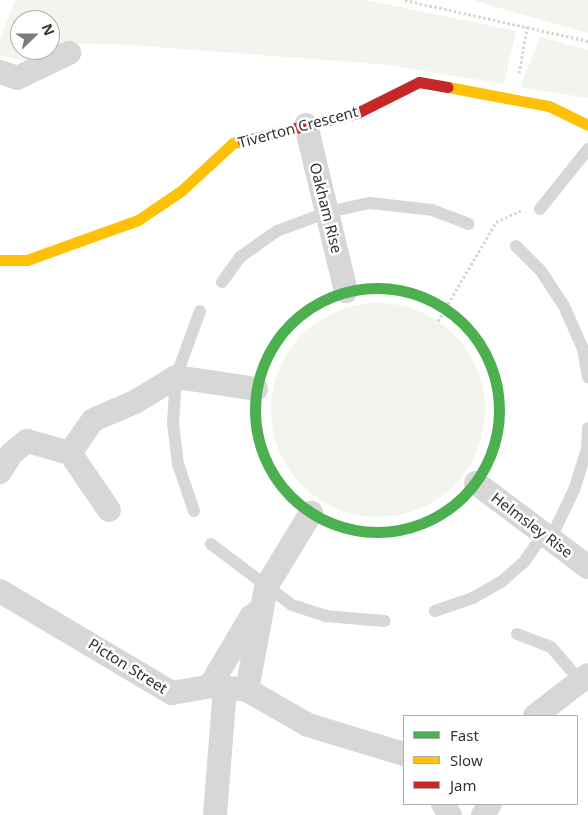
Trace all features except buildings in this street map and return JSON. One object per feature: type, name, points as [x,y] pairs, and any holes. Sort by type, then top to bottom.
[{"type":"street","points":[[0,72],[17,78],[69,53]]},
{"type":"street","name":"Tiverton Crescent","points":[[0,260],[27,260],[138,220],[181,191],[233,143],[357,113],[419,82],[514,97],[549,106],[588,125]]},
{"type":"street","name":"Oakham Rise","points":[[306,125],[346,291]]},
{"type":"street","points":[[397,290],[445,307],[474,334],[493,369],[500,408],[494,447],[476,483],[450,509],[418,526],[382,533],[345,528],[311,514],[284,490],[265,460],[255,425],[256,389],[267,356],[286,326],[313,304],[346,291],[397,290]]},
{"type":"street","points":[[70,453],[93,420],[135,402],[176,377],[256,389]]},
{"type":"street","points":[[0,472],[12,453],[27,441],[70,453],[109,510]]},
{"type":"street","name":"Helmsley Rise","points":[[476,483],[588,567]]},
{"type":"street","points":[[227,688],[261,610],[266,587],[311,514]]},
{"type":"street","name":"Picton Street","points":[[0,591],[172,694],[227,688]]},
{"type":"street","points":[[215,815],[227,688],[251,617],[261,610]]},
{"type":"street","points":[[536,715],[584,678]]},
{"type":"street","points":[[227,688],[308,725],[403,754]]},
{"type":"lane","points":[[534,206],[588,149]]},
{"type":"lane","points":[[222,282],[240,257],[277,231],[328,212],[370,203],[432,210],[468,224]]},
{"type":"lane","points":[[516,246],[564,306],[582,348],[588,378]]},
{"type":"lane","points":[[194,510],[177,455],[173,423],[176,377],[200,311]]},
{"type":"lane","points":[[435,611],[473,598],[501,582],[524,562],[546,537],[574,490],[587,449],[588,428]]},
{"type":"lane","points":[[211,544],[292,605],[325,616],[384,621]]},
{"type":"lane","points":[[517,634],[551,647],[584,678]]},
{"type":"path","points":[[405,0],[528,24],[588,41]]},
{"type":"path","points":[[514,97],[528,24]]},
{"type":"path","points":[[438,321],[496,222],[516,217],[534,206]]},
{"type":"shaded area","points":[[15,0],[366,0],[516,31],[504,84],[389,65],[130,45],[70,43],[60,49],[60,10],[11,10]]},
{"type":"shaded area","points":[[474,0],[588,0],[588,33],[499,8]]},
{"type":"shaded area","points":[[10,13],[10,57],[0,55],[0,40]]},
{"type":"shaded area","points":[[540,37],[588,50],[588,98],[520,87]]},
{"type":"shaded area","points":[[378,303],[399,305],[419,311],[437,321],[460,342],[477,369],[483,389],[485,410],[483,431],[477,451],[467,469],[446,492],[419,509],[399,515],[378,517],[357,515],[337,509],[319,499],[296,478],[279,451],[273,431],[271,410],[273,389],[279,369],[289,351],[310,328],[337,311],[357,305]]},
{"type":"traffic: fast","points":[[377,288],[401,290],[424,297],[445,309],[463,324],[478,342],[490,363],[497,386],[499,410],[497,434],[490,457],[478,478],[463,496],[445,511],[424,523],[401,530],[377,532],[353,530],[330,523],[309,511],[291,496],[276,478],[264,457],[257,434],[255,410],[257,386],[264,363],[276,342],[291,324],[309,309],[330,297],[353,290],[377,288]]},
{"type":"traffic: slow","points":[[448,87],[549,106],[588,125]]},
{"type":"traffic: slow","points":[[0,260],[27,260],[138,220],[181,191],[233,143],[243,141]]},
{"type":"traffic: jam","points":[[243,141],[357,113],[419,82],[448,87]]}]
